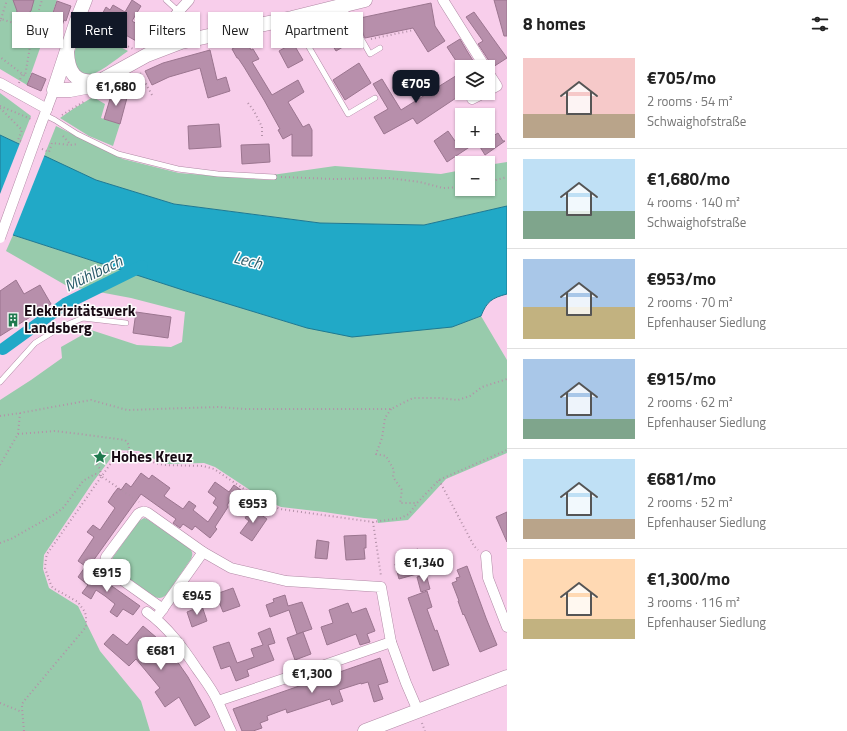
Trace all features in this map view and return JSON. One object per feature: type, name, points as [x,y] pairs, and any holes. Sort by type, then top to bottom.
[{"type":"street","points":[[81,12],[86,0]]},
{"type":"street","points":[[157,51],[160,36],[178,11],[189,0]]},
{"type":"street","points":[[315,12],[365,0]]},
{"type":"street","points":[[443,0],[481,60]]},
{"type":"street","points":[[200,38],[271,23]]},
{"type":"street","points":[[0,238],[54,90],[71,39]]},
{"type":"street","points":[[54,90],[78,89],[91,86],[140,59],[165,48]]},
{"type":"street","points":[[67,51],[67,61],[75,77],[92,82],[101,81]]},
{"type":"street","points":[[0,82],[43,119]]},
{"type":"street","points":[[163,609],[108,570],[105,562],[106,558],[138,514],[144,511],[203,552],[231,568],[286,581],[381,587],[392,642],[406,683],[418,711]]},
{"type":"street","points":[[156,618],[203,552]]},
{"type":"street","points":[[486,556],[488,578],[507,627]]},
{"type":"street","points":[[147,612],[156,618],[184,649],[210,687],[231,731]]},
{"type":"street","points":[[218,701],[392,642]]},
{"type":"street","points":[[365,731],[507,677]]},
{"type":"lane","points":[[166,0],[178,11]]},
{"type":"lane","points":[[342,5],[346,12]]},
{"type":"lane","points":[[363,43],[370,54],[380,48]]},
{"type":"lane","points":[[310,48],[348,114],[375,98]]},
{"type":"lane","points":[[43,119],[55,120],[77,134],[118,154],[178,169],[218,174],[274,177]]},
{"type":"lane","points":[[0,382],[35,343],[61,327],[83,318],[126,323]]},
{"type":"path","points":[[7,0],[1,20],[12,23]]},
{"type":"path","points":[[39,12],[42,0]]},
{"type":"path","points":[[363,41],[414,30]]},
{"type":"path","points":[[127,45],[134,49],[140,59]]},
{"type":"path","points":[[0,57],[26,76],[31,48]]},
{"type":"path","points":[[142,76],[152,95]]},
{"type":"path","points":[[248,103],[262,127],[262,137]]},
{"type":"path","points":[[0,106],[43,119]]},
{"type":"path","points":[[274,177],[335,179],[389,178],[420,182],[443,188],[455,187]]},
{"type":"path","points":[[495,180],[507,177]]},
{"type":"path","points":[[0,416],[20,414],[91,400],[127,410],[218,407],[244,409],[391,409],[412,398],[458,400],[470,396],[482,387],[507,379]]},
{"type":"path","points":[[391,409],[385,418],[382,438],[376,454],[386,456],[394,470],[393,477],[402,490],[400,503],[417,503]]},
{"type":"path","points":[[0,465],[18,434],[20,414]]},
{"type":"path","points":[[18,434],[54,431],[124,440],[130,447],[128,453]]},
{"type":"path","points":[[101,476],[100,469],[95,462],[97,457],[102,452],[135,453],[155,463],[164,465],[207,466],[214,469],[262,501],[280,509],[373,522],[401,518],[410,514],[417,503],[439,480],[507,450]]},
{"type":"path","points":[[24,731],[22,704],[86,627],[85,612],[78,602],[53,588],[51,585],[45,568],[46,558],[51,548],[118,453]]},
{"type":"path","points":[[0,543],[55,514],[62,508],[83,481],[95,474],[101,476],[140,502],[144,511]]},
{"type":"path","points":[[439,480],[474,546],[486,556]]},
{"type":"path","points":[[373,522],[381,587]]},
{"type":"path","points":[[0,703],[22,712]]},
{"type":"green space","points":[[0,0],[57,0],[53,12],[12,12],[12,48],[40,48],[27,85],[0,69]]},
{"type":"green space","points":[[76,48],[122,48],[128,51],[101,70],[83,78],[71,61]]},
{"type":"green space","points":[[0,93],[31,116],[20,144],[0,135]]},
{"type":"green space","points":[[93,97],[105,104],[101,118],[120,124],[113,146],[89,136],[60,118]]},
{"type":"green space","points":[[56,126],[123,159],[179,173],[272,180],[272,175],[335,166],[441,174],[455,171],[455,196],[495,196],[495,164],[507,162],[507,206],[424,225],[320,223],[174,204],[96,180],[44,156]]},
{"type":"green space","points":[[13,235],[189,292],[307,328],[452,327],[481,316],[507,360],[507,453],[446,479],[408,520],[378,523],[377,519],[281,507],[265,500],[215,467],[204,463],[168,464],[158,461],[139,451],[117,450],[93,482],[44,555],[43,569],[49,588],[78,606],[100,651],[141,701],[150,731],[0,731],[0,400],[62,358],[61,347],[91,330],[137,345],[171,347],[182,342],[185,312],[131,298],[67,286],[6,251]]},
{"type":"green space","points":[[144,518],[189,548],[192,553],[191,559],[166,595],[161,598],[155,597],[114,568],[112,564],[113,557],[139,521]]},
{"type":"water","name":"Lech","points":[[0,135],[96,180],[174,204],[320,223],[424,225],[507,206],[507,294],[497,297],[491,301],[485,307],[481,316],[452,327],[352,337],[307,328],[189,292],[13,235],[0,227]]},
{"type":"pier","points":[[20,143],[45,154],[12,237],[0,229],[0,194]]},
{"type":"building","points":[[13,0],[34,0],[30,12],[17,11]]},
{"type":"building","points":[[132,0],[141,6],[137,12],[135,12],[135,16],[132,21],[135,23],[135,40],[127,36],[127,12],[125,12]]},
{"type":"building","points":[[494,0],[507,0],[507,36],[504,36]]},
{"type":"building","points":[[57,1],[71,6],[66,21],[64,20],[63,23],[63,12],[53,12]]},
{"type":"building","points":[[431,3],[435,26],[445,41],[428,52],[413,28],[365,38],[363,34],[363,17]]},
{"type":"building","points":[[113,5],[125,12],[103,12],[106,7],[110,10]]},
{"type":"building","points":[[474,12],[507,58],[495,66],[495,60],[488,60],[478,44],[483,41],[466,17]]},
{"type":"building","points":[[460,39],[473,60],[455,60],[447,47]]},
{"type":"building","points":[[284,48],[296,48],[303,60],[288,68],[279,51]]},
{"type":"building","points":[[334,48],[341,48],[336,51]]},
{"type":"building","points":[[232,49],[253,49],[259,59],[252,62],[272,95],[298,80],[304,92],[288,102],[303,127],[309,124],[312,130],[312,156],[292,156],[292,134],[283,139],[278,130],[280,129],[264,100]]},
{"type":"building","points":[[210,50],[217,80],[226,77],[230,91],[208,98],[200,68],[169,77],[152,85],[145,71],[163,63]]},
{"type":"building","points":[[359,63],[371,83],[345,100],[333,80]]},
{"type":"building","points":[[32,73],[46,79],[41,91],[27,85]]},
{"type":"building","points":[[455,76],[455,99],[417,124],[413,118],[384,134],[374,117],[388,109],[373,84],[382,79],[401,110]]},
{"type":"building","points":[[113,89],[128,94],[120,124],[104,119]]},
{"type":"building","points":[[219,124],[221,147],[189,149],[188,126]]},
{"type":"building","points":[[448,131],[455,141],[455,148],[468,148],[447,162],[434,141]]},
{"type":"building","points":[[498,133],[503,141],[505,141],[495,148],[495,135]]},
{"type":"building","points":[[269,144],[270,162],[242,164],[241,145]]},
{"type":"building","points":[[481,148],[495,148],[485,155]]},
{"type":"building","name":"Elektrizitätswerk Landsberg","points":[[16,280],[24,294],[40,285],[51,304],[0,336],[0,291]]},
{"type":"building","points":[[136,312],[171,317],[168,338],[133,333]]},
{"type":"building","points":[[141,473],[149,479],[152,475],[170,488],[164,496],[183,509],[189,501],[196,506],[193,510],[208,522],[218,507],[213,503],[216,498],[208,492],[215,482],[229,492],[234,485],[249,496],[243,505],[232,498],[215,527],[217,529],[210,538],[195,526],[192,530],[183,524],[180,528],[173,523],[176,519],[141,494],[88,568],[78,561],[94,537],[87,532],[93,525],[100,530],[115,508],[108,502],[114,493],[118,488],[121,490],[126,483],[131,487]]},
{"type":"building","points":[[252,508],[267,519],[252,541],[240,533],[249,521],[245,518]]},
{"type":"building","points":[[507,512],[507,542],[496,517]]},
{"type":"building","points":[[366,535],[366,548],[364,548],[365,559],[346,560],[344,536]]},
{"type":"building","points":[[317,540],[329,542],[327,559],[315,558]]},
{"type":"building","points":[[418,549],[424,572],[399,579],[395,564],[406,561],[404,553]]},
{"type":"building","points":[[467,566],[497,645],[480,652],[464,614],[463,615],[452,583],[457,581],[456,578],[460,577],[457,570]]},
{"type":"building","points":[[85,567],[140,606],[133,615],[123,609],[117,617],[110,612],[115,604],[96,590],[91,599],[82,593],[88,585],[78,577]]},
{"type":"building","points":[[426,574],[430,589],[421,592],[417,577]]},
{"type":"building","points":[[212,583],[216,594],[185,605],[196,589]]},
{"type":"building","points":[[233,588],[240,606],[223,612],[216,594]]},
{"type":"building","points":[[427,591],[432,607],[427,609],[435,631],[437,630],[449,665],[433,671],[408,598]]},
{"type":"building","points":[[285,595],[288,606],[302,602],[312,629],[297,634],[289,610],[270,617],[266,605],[274,602],[273,599]]},
{"type":"building","points":[[348,603],[352,613],[366,608],[375,631],[367,634],[370,642],[360,645],[356,634],[327,645],[321,627],[333,623],[329,610]]},
{"type":"building","points":[[202,606],[207,621],[192,627],[187,612]]},
{"type":"building","points":[[143,626],[157,638],[179,664],[188,677],[210,717],[195,726],[179,697],[165,707],[155,692],[160,688],[136,659],[129,666],[104,644],[113,634],[127,645]]},
{"type":"building","points":[[270,628],[275,643],[268,645],[274,660],[247,670],[249,676],[236,681],[230,666],[221,669],[213,647],[229,642],[237,663],[254,657],[251,649],[263,645],[258,633]]},
{"type":"building","points":[[303,632],[311,654],[295,660],[287,638]]},
{"type":"building","points":[[380,658],[388,682],[378,685],[383,699],[374,702],[368,682],[361,683],[339,690],[343,701],[332,705],[330,699],[287,713],[286,709],[267,716],[268,720],[260,723],[262,728],[253,731],[242,731],[233,709]]},
{"type":"waterway","name":"Mühlbach","points":[[3,349],[65,304],[142,266]]},
{"type":"place","name":"Elektrizitätswerk Landsberg","points":[[13,320]]},
{"type":"place","name":"Hohes Kreuz","points":[[100,457]]}]
